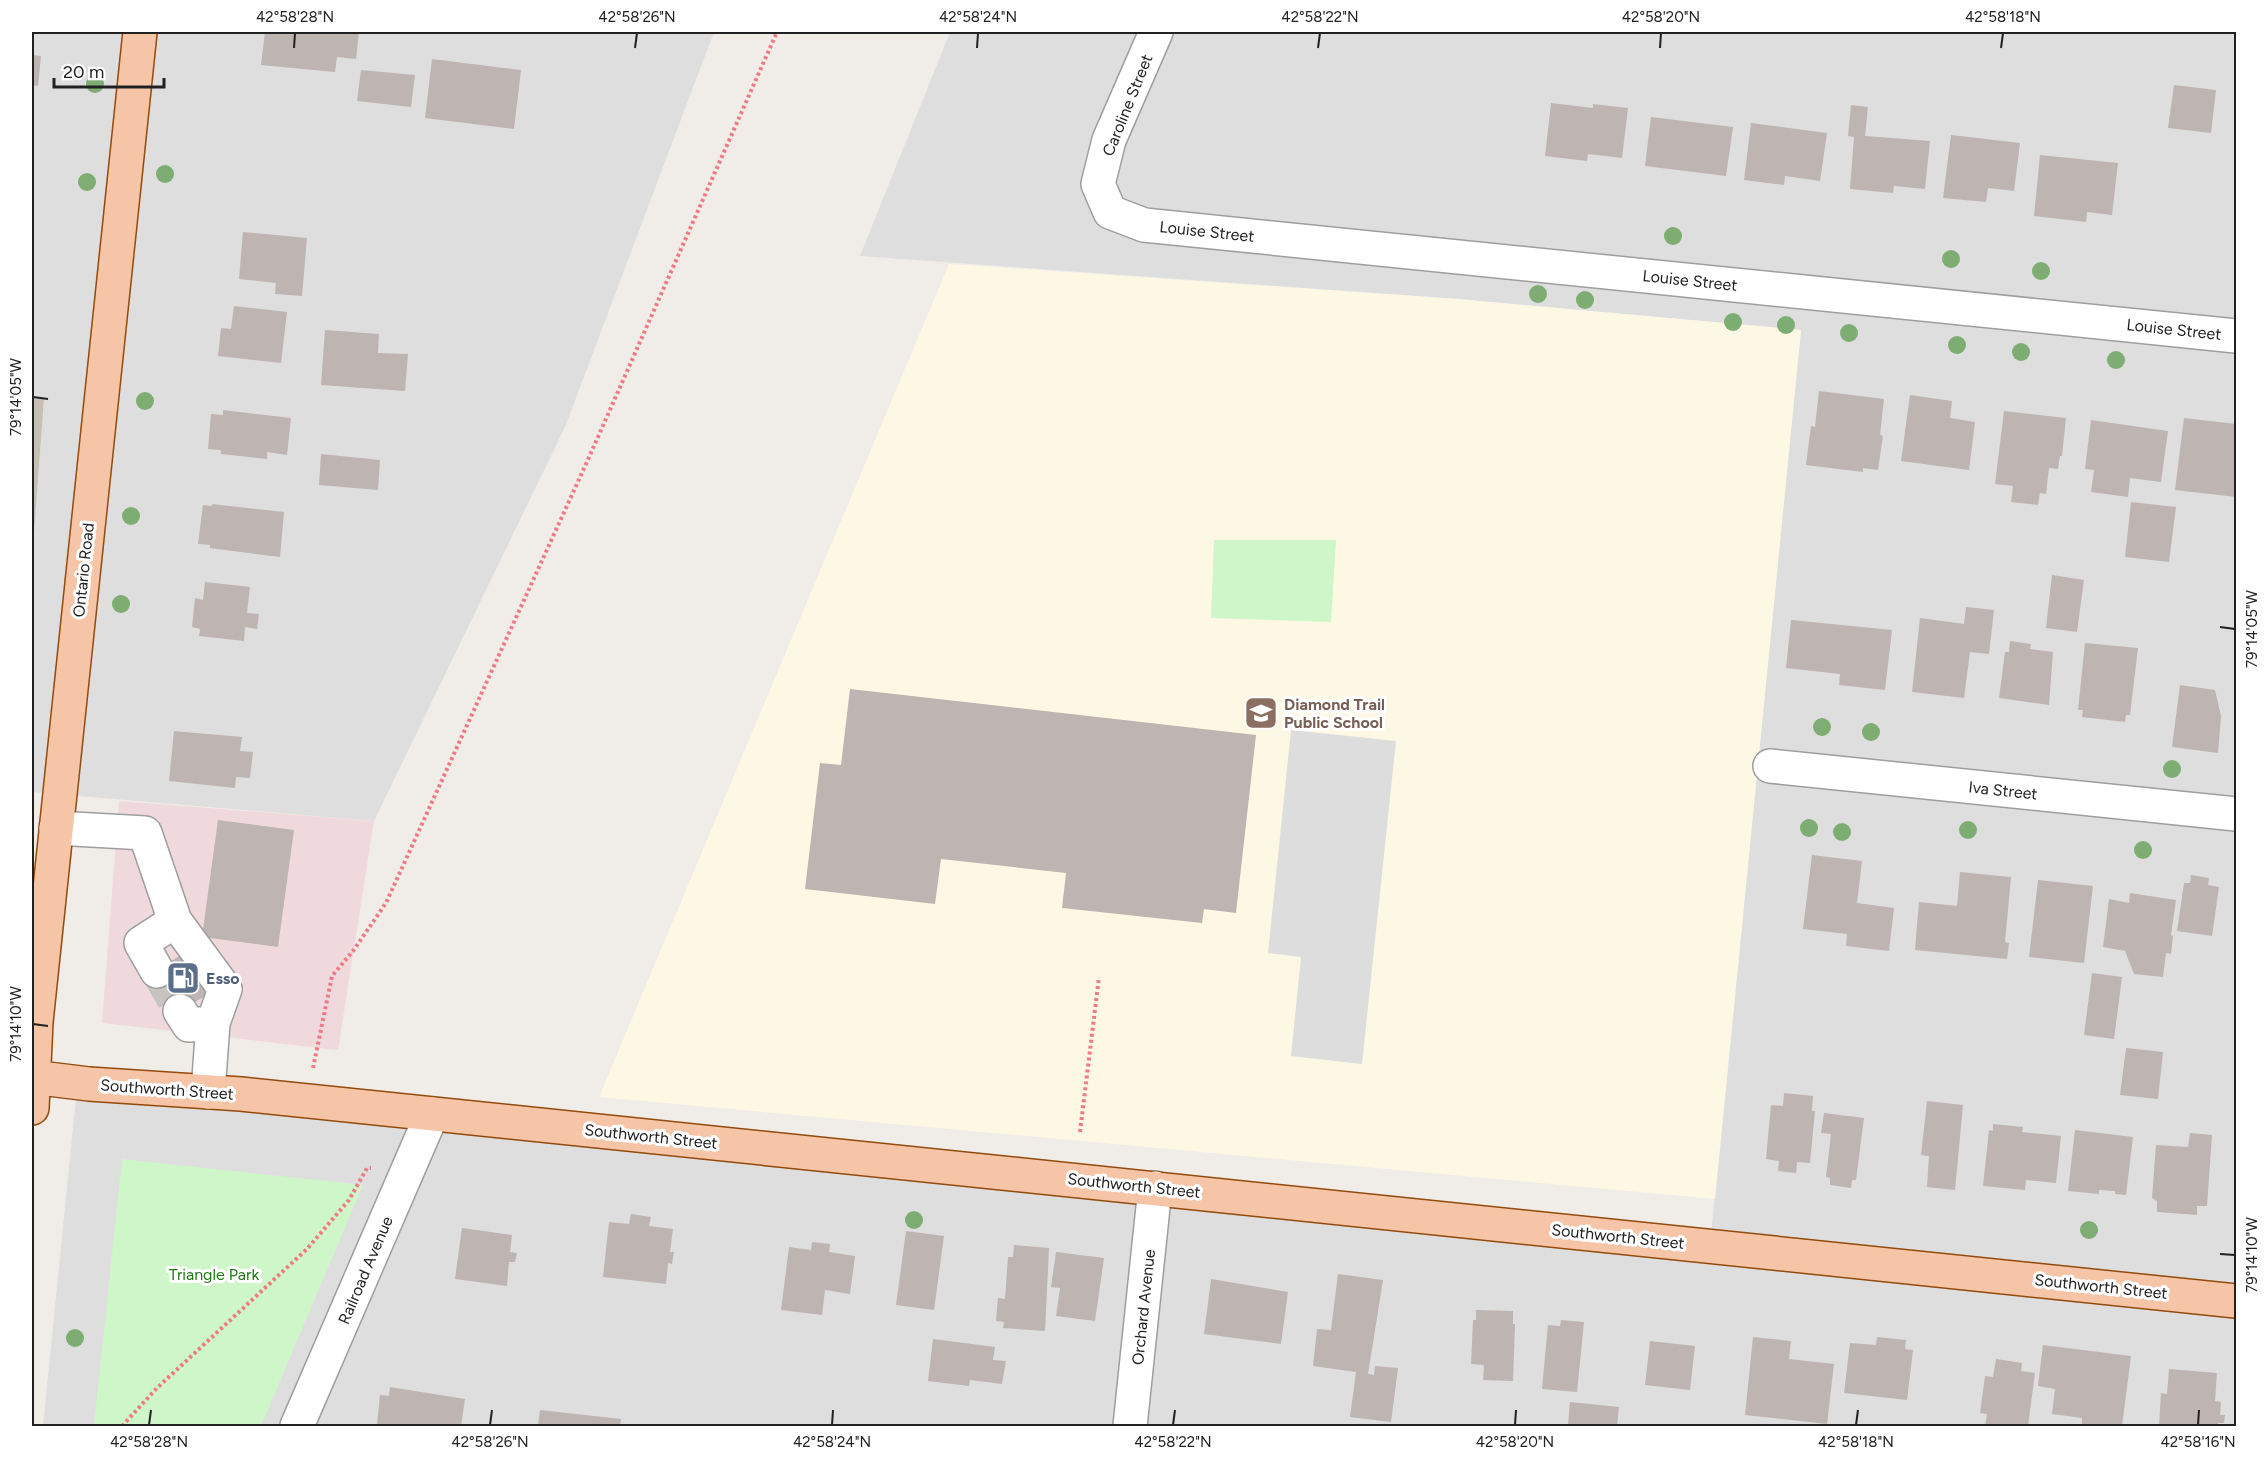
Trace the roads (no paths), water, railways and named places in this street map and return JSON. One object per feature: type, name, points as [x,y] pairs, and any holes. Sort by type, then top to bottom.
[{"type":"main road","name":"Ontario Road","points":[[32,1087],[36,1022],[140,32]]},
{"type":"main road","name":"Southworth Street","points":[[32,1087],[89,1084],[307,1101],[2236,1301]]},
{"type":"street","name":"Caroline Street","points":[[1144,225],[1110,212],[1098,184],[1109,140],[1156,32]]},
{"type":"street","name":"Louise Street","points":[[1144,225],[2236,336]]},
{"type":"street","name":"Iva Street","points":[[1770,766],[2236,814]]},
{"type":"street","points":[[56,828],[145,833],[175,921],[225,989],[213,1023],[208,1092]]},
{"type":"street","points":[[157,971],[141,943],[175,921]]},
{"type":"street","points":[[180,1011],[189,1025],[213,1023]]},
{"type":"street","name":"Railroad Avenue","points":[[297,1426],[432,1114]]},
{"type":"street","name":"Orchard Avenue","points":[[1130,1426],[1155,1188]]},
{"type":"tunnel","points":[[157,971],[180,1011]]},
{"type":"place","name":"Diamond Trail Public School","points":[[1261,713]]},
{"type":"place","name":"Esso","points":[[183,978]]},
{"type":"park label","name":"Triangle Park","points":[[214,1274]]}]
